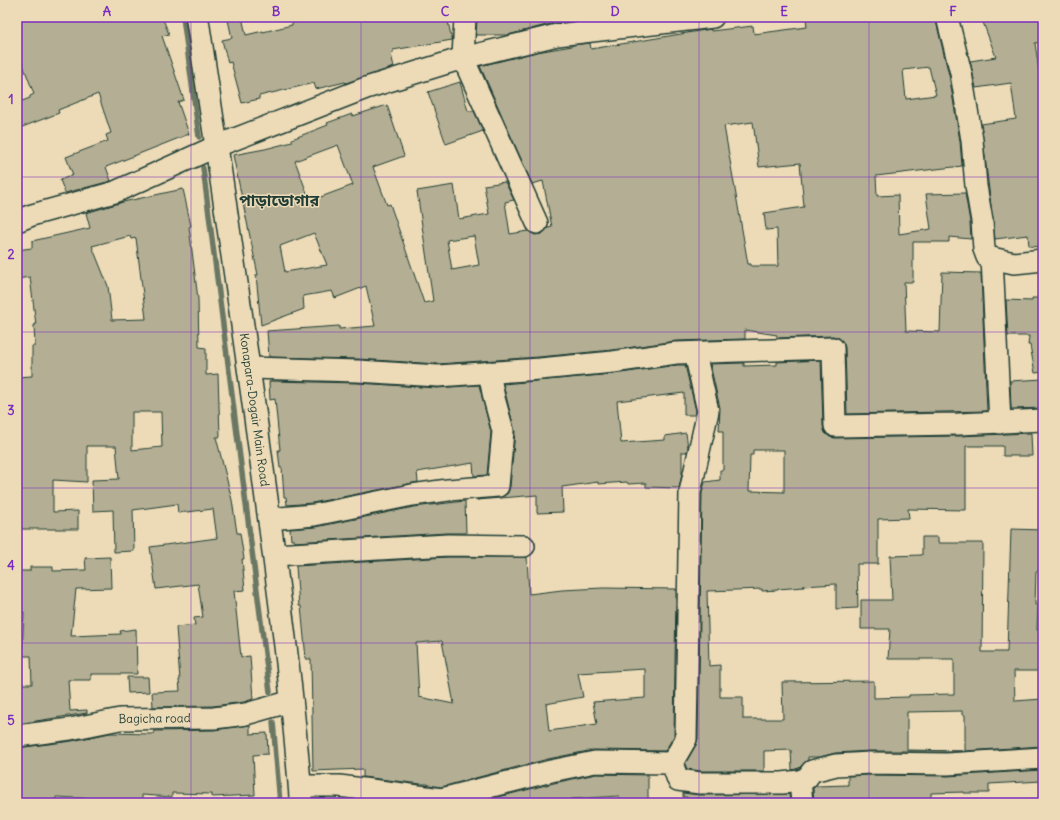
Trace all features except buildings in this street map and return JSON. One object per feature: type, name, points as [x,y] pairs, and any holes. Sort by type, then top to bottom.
[{"type":"main road","name":"Konapara-Dogair Main Road","points":[[197,17],[249,368],[274,555],[292,701],[300,795]]},
{"type":"street","points":[[465,17],[463,58],[537,223]]},
{"type":"street","points":[[17,221],[32,215],[115,192],[216,146],[366,88],[463,58],[557,35],[713,17]]},
{"type":"street","points":[[947,17],[961,73],[972,140],[984,249],[987,257],[1014,262],[1043,260]]},
{"type":"street","points":[[992,258],[1000,423]]},
{"type":"street","points":[[249,368],[358,371],[438,376],[613,362],[676,353],[833,348],[835,426],[1000,423],[1018,420],[1043,420]]},
{"type":"street","points":[[695,353],[708,411],[690,492],[686,738],[672,764],[678,780],[700,783],[782,783],[800,781],[807,778],[812,771],[836,765],[907,763],[947,764],[1043,758]]},
{"type":"street","points":[[269,519],[314,515],[412,495],[448,490],[498,486],[503,431],[489,372]]},
{"type":"street","points":[[274,555],[448,545],[524,546]]},
{"type":"street","name":"Bagicha road","points":[[17,736],[70,729],[120,719],[214,718],[246,714],[292,701]]},
{"type":"street","points":[[300,795],[339,786],[442,799],[551,771],[595,762],[672,764]]},
{"type":"street","points":[[800,781],[802,803]]},
{"type":"waterway","points":[[183,17],[199,137]]},
{"type":"waterway","points":[[203,168],[270,692]]},
{"type":"waterway","points":[[273,722],[280,803]]},
{"type":"district","name":"পাড়াডোগার","points":[[279,200]]}]
